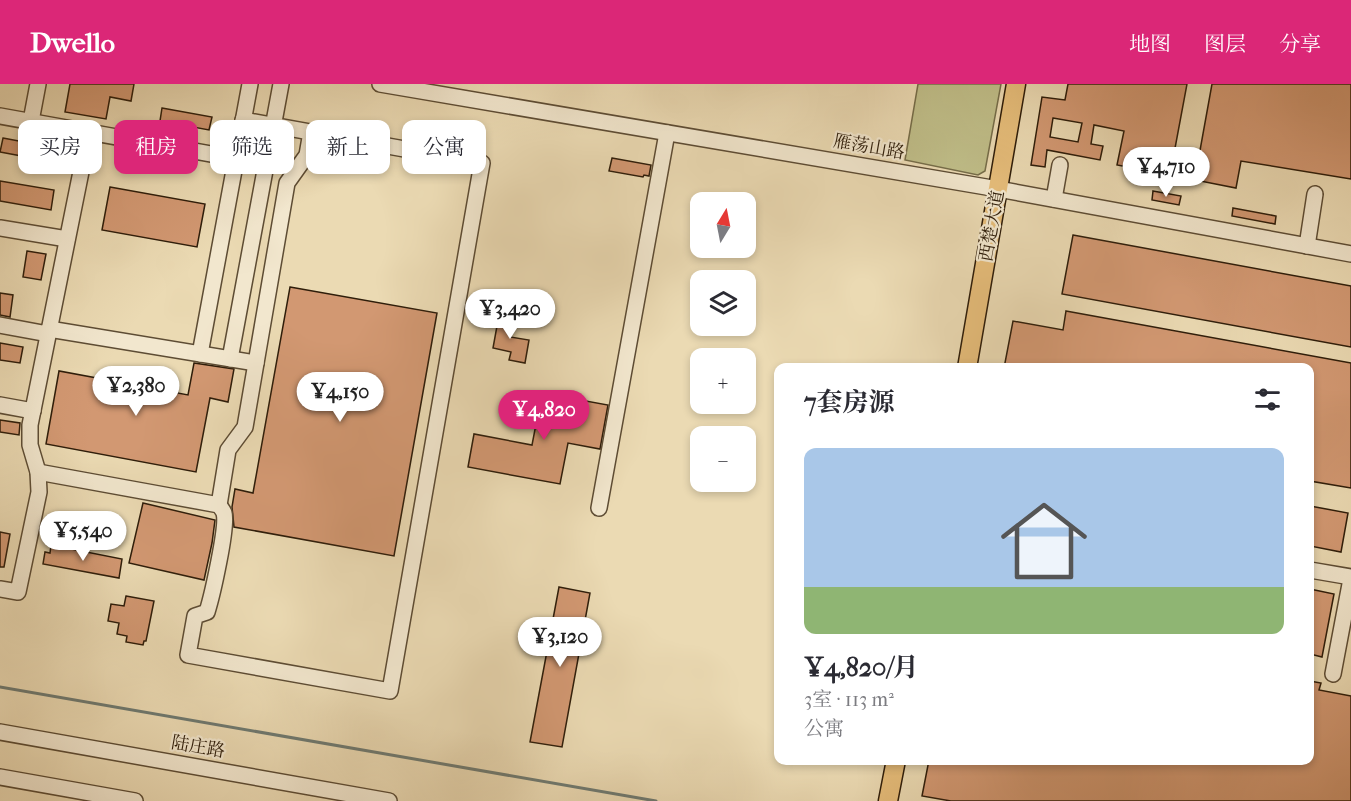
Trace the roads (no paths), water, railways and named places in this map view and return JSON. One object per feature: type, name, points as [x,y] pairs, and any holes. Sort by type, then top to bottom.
[{"type":"main road","name":"西楚大道","points":[[968,363],[1016,84]]},
{"type":"main road","points":[[888,801],[895,765]]},
{"type":"street","points":[[31,120],[38,84]]},
{"type":"street","points":[[243,120],[250,84]]},
{"type":"street","points":[[274,120],[281,84]]},
{"type":"street","name":"雁荡山路","points":[[380,84],[998,189],[1351,254]]},
{"type":"street","points":[[0,116],[21,120]]},
{"type":"street","points":[[600,508],[667,133]]},
{"type":"street","points":[[102,134],[210,154]]},
{"type":"street","points":[[306,156],[287,183],[245,427],[228,450],[219,505],[224,513],[223,535],[211,597],[207,612],[195,616],[188,655],[390,691],[482,163],[390,146]]},
{"type":"street","points":[[1054,199],[1060,165]]},
{"type":"street","points":[[0,589],[18,592],[39,492],[38,472],[30,446],[30,425],[81,174]]},
{"type":"street","points":[[200,354],[233,174]]},
{"type":"street","points":[[230,358],[264,174]]},
{"type":"street","points":[[1307,246],[1315,194]]},
{"type":"street","points":[[0,228],[68,239]]},
{"type":"street","points":[[0,325],[256,363]]},
{"type":"street","points":[[0,405],[33,411]]},
{"type":"street","points":[[38,472],[219,505]]},
{"type":"street","points":[[1314,571],[1351,578],[1333,675]]},
{"type":"street","name":"陆庄路","points":[[0,732],[345,797],[389,801]]},
{"type":"street","points":[[0,777],[135,801]]},
{"type":"waterway","points":[[0,687],[656,801]]}]
